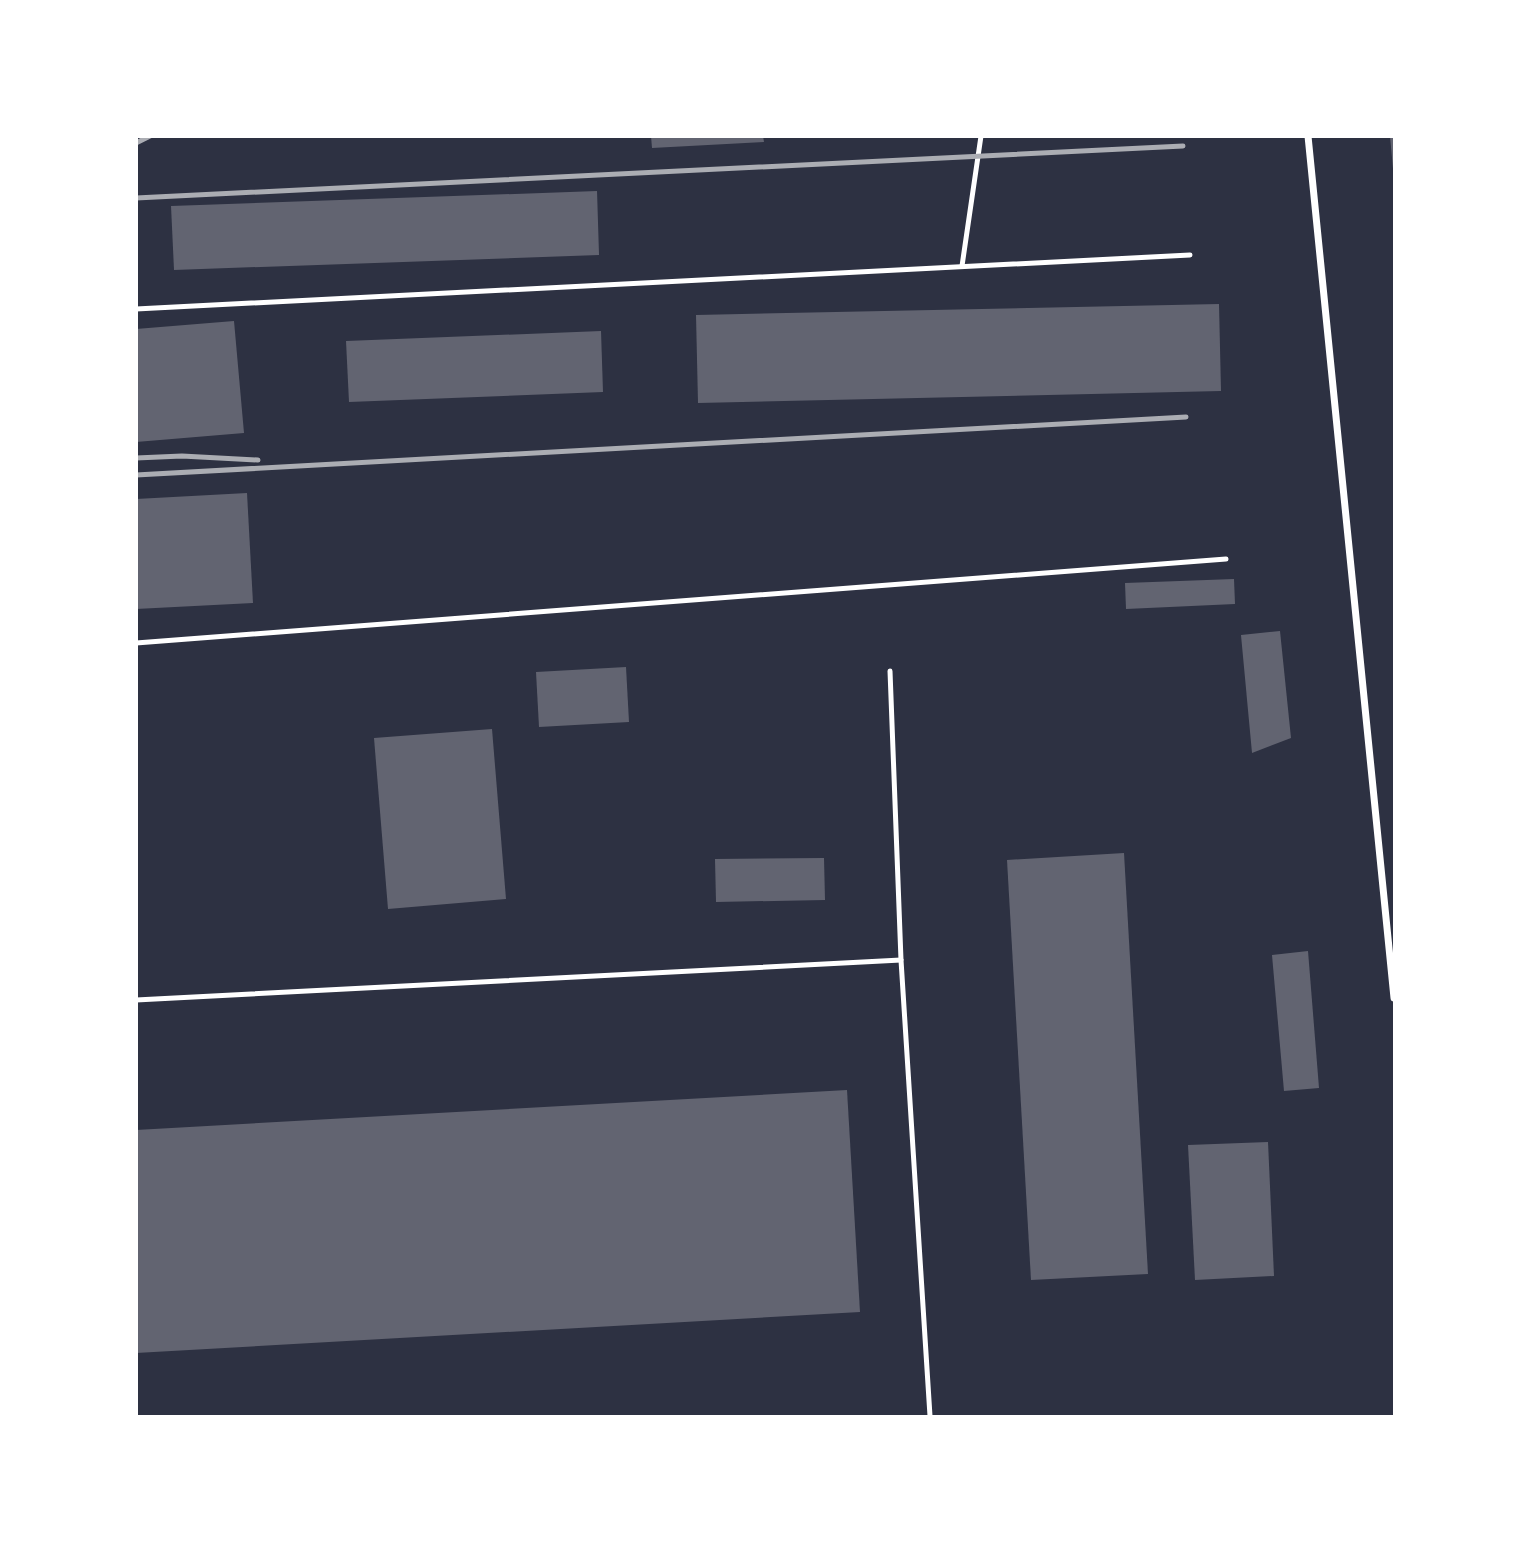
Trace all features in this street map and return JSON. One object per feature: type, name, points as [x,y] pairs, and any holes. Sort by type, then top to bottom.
[{"type":"street","points":[[1308,136],[1395,998]]},
{"type":"lane","points":[[962,266],[981,136]]},
{"type":"lane","points":[[136,309],[1190,255]]},
{"type":"lane","points":[[136,643],[1226,559]]},
{"type":"lane","points":[[890,671],[901,960],[930,1416]]},
{"type":"lane","points":[[136,1000],[901,960]]},
{"type":"building","points":[[651,136],[763,136],[764,142],[652,148]]},
{"type":"building","points":[[1390,136],[1394,136],[1394,169],[1393,169]]},
{"type":"building","points":[[597,191],[599,255],[174,270],[171,206]]},
{"type":"building","points":[[1219,304],[1221,391],[698,403],[696,315]]},
{"type":"building","points":[[234,321],[244,433],[136,442],[136,329]]},
{"type":"building","points":[[601,331],[603,392],[349,402],[346,341]]},
{"type":"building","points":[[247,493],[253,603],[136,609],[136,499]]},
{"type":"building","points":[[1234,579],[1235,604],[1126,609],[1125,583]]},
{"type":"building","points":[[1280,631],[1291,738],[1252,753],[1241,635]]},
{"type":"building","points":[[626,667],[629,722],[539,727],[536,672]]},
{"type":"building","points":[[492,729],[506,899],[388,909],[374,738]]},
{"type":"building","points":[[1124,853],[1148,1274],[1031,1280],[1007,860]]},
{"type":"building","points":[[824,858],[825,900],[716,902],[715,859]]},
{"type":"building","points":[[1308,951],[1319,1088],[1284,1091],[1272,955]]},
{"type":"building","points":[[847,1090],[860,1312],[136,1353],[136,1130]]},
{"type":"building","points":[[1268,1142],[1274,1276],[1195,1280],[1188,1145]]},
{"type":"railway","points":[[136,143],[150,136]]},
{"type":"railway","points":[[136,198],[1183,146]]},
{"type":"railway","points":[[136,475],[1186,417]]},
{"type":"railway","points":[[136,458],[182,456],[258,460]]}]
